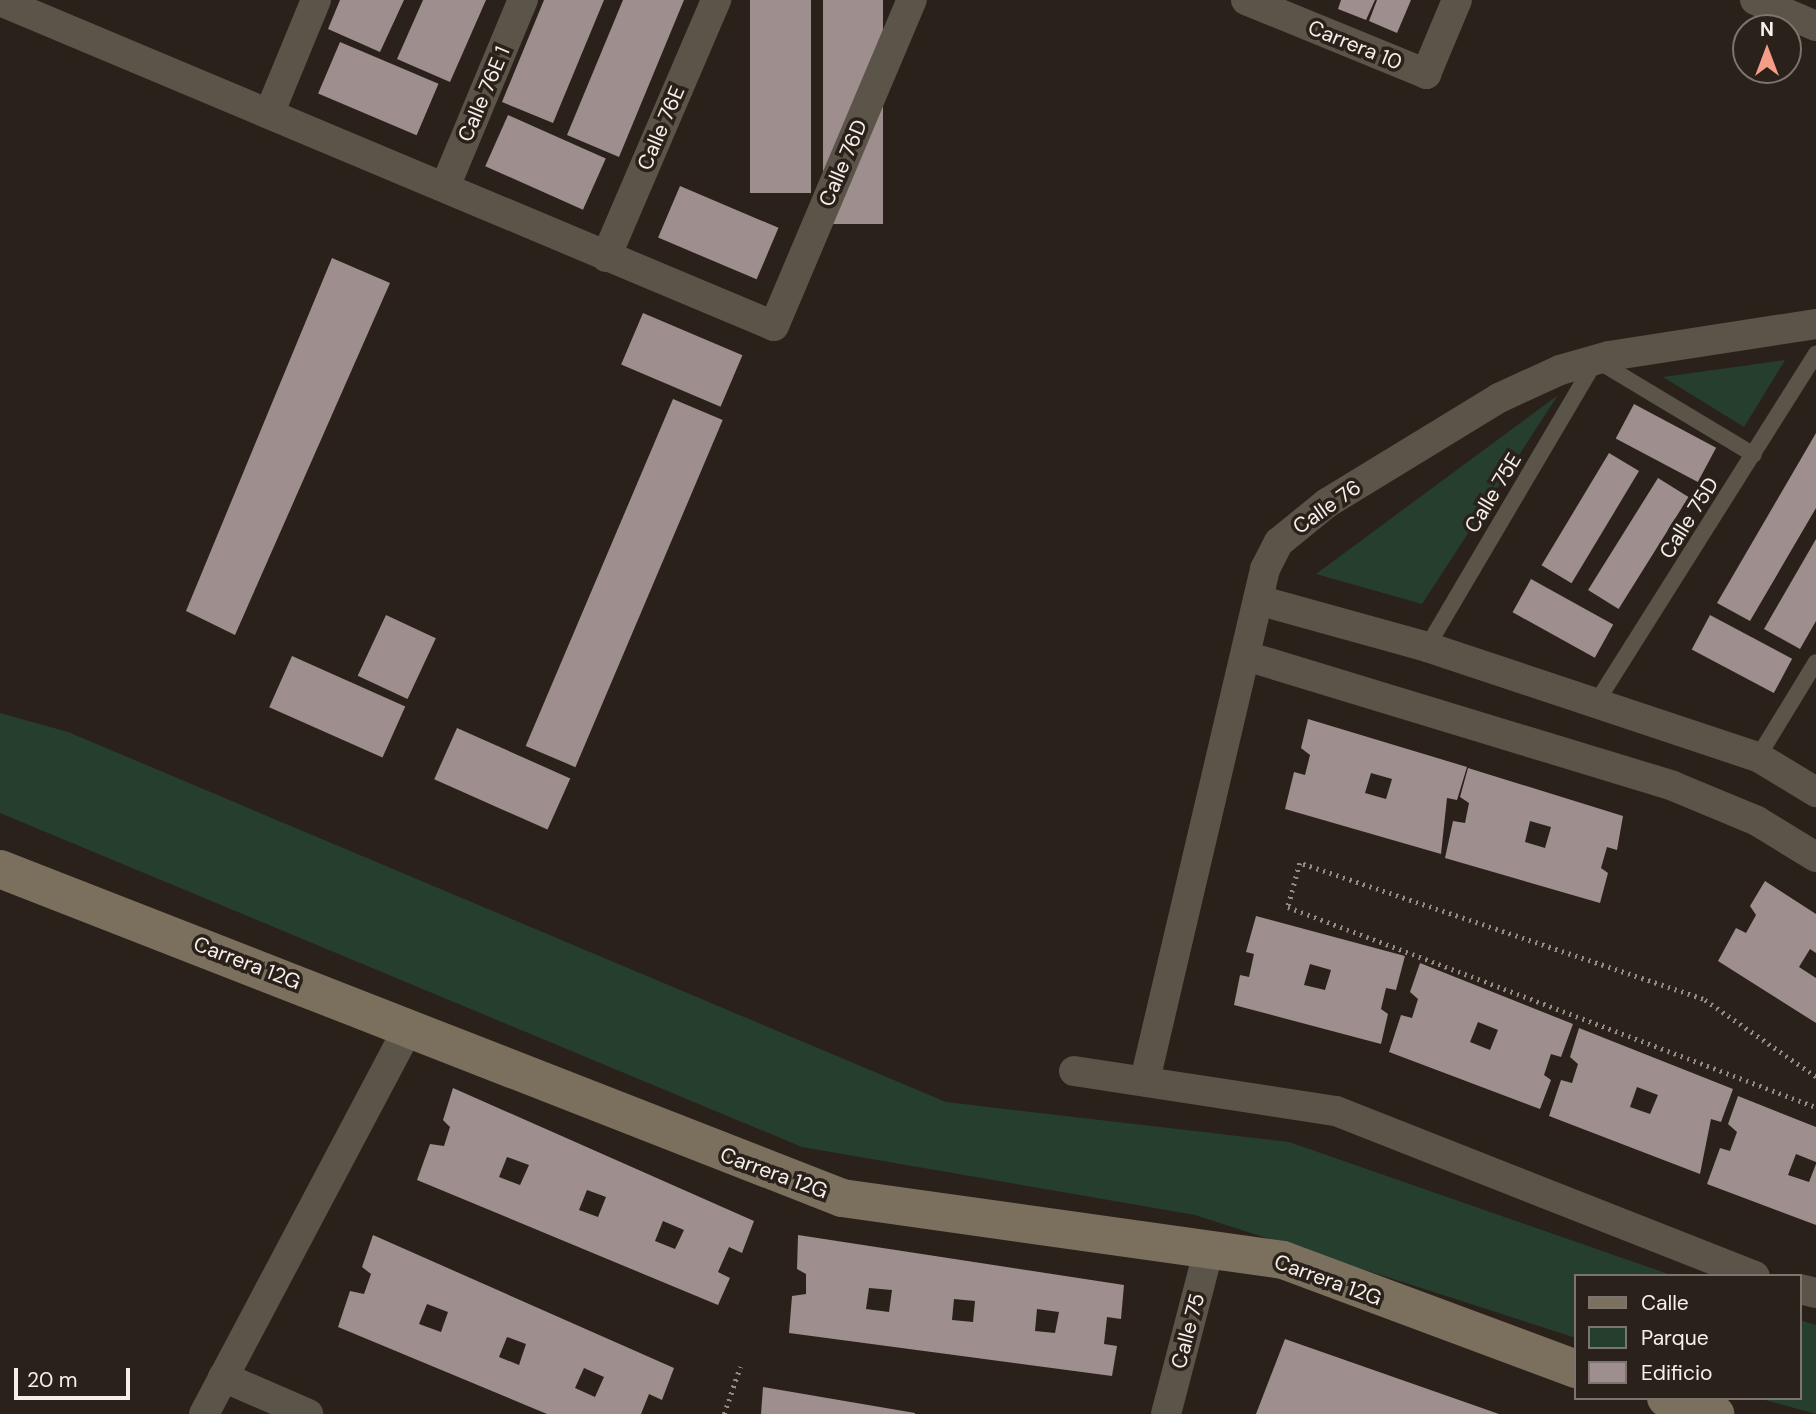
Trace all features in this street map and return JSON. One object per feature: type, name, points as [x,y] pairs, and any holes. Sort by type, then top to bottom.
[{"type":"street","points":[[269,114],[316,0]]},
{"type":"street","name":"Calle 76E 1","points":[[444,187],[523,0]]},
{"type":"street","name":"Calle 76E","points":[[606,257],[716,0]]},
{"type":"street","name":"Calle 76D","points":[[606,257],[774,326],[912,0]]},
{"type":"street","name":"Carrera 10","points":[[1246,0],[1426,74],[1457,0]]},
{"type":"street","points":[[1755,0],[1816,26]]},
{"type":"street","points":[[0,1],[606,257]]},
{"type":"street","name":"Calle 76","points":[[1145,1080],[1258,600],[1279,542],[1327,503],[1499,398],[1596,360],[1816,324]]},
{"type":"street","points":[[1258,600],[1427,647],[1758,757],[1816,792]]},
{"type":"street","points":[[1246,656],[1673,786],[1758,821],[1816,857]]},
{"type":"street","name":"Carrera 12G","points":[[0,869],[410,1025],[750,1166],[842,1198],[1283,1260],[1574,1368]]},
{"type":"street","points":[[204,1414],[410,1025]]},
{"type":"street","points":[[1074,1071],[1336,1111],[1750,1274]]},
{"type":"street","name":"Calle 75","points":[[1166,1414],[1209,1249]]},
{"type":"street","points":[[223,1377],[308,1414]]},
{"type":"street","points":[[1673,1400],[1715,1414]]},
{"type":"lane","name":"Calle 75D","points":[[1596,703],[1816,354]]},
{"type":"lane","points":[[1596,360],[1754,455]]},
{"type":"lane","name":"Calle 75E","points":[[1427,647],[1596,360]]},
{"type":"lane","points":[[1758,757],[1816,662]]},
{"type":"path","points":[[1816,1077],[1703,999],[1300,863],[1288,907],[1816,1107]]},
{"type":"path","points":[[724,1414],[740,1367]]},
{"type":"green space","points":[[1785,360],[1744,427],[1663,377]]},
{"type":"green space","points":[[1558,395],[1422,604],[1316,574]]},
{"type":"green space","points":[[0,713],[68,732],[946,1102],[1289,1142],[1668,1274],[1574,1274],[1574,1337],[1195,1215],[802,1147],[0,813]]},
{"type":"green space","points":[[1802,1321],[1816,1325],[1816,1414],[1765,1400],[1802,1400]]},
{"type":"building","points":[[340,0],[404,0],[380,52],[328,29]]},
{"type":"building","points":[[423,0],[486,0],[450,82],[397,59]]},
{"type":"building","points":[[544,0],[604,0],[553,123],[502,102]]},
{"type":"building","points":[[623,0],[684,0],[619,157],[567,135]]},
{"type":"building","points":[[750,0],[811,0],[811,193],[750,193]]},
{"type":"building","points":[[823,0],[883,0],[883,224],[823,224]]},
{"type":"building","points":[[1341,0],[1375,0],[1366,20],[1338,9]]},
{"type":"building","points":[[1377,0],[1411,0],[1397,33],[1369,21]]},
{"type":"building","points":[[340,42],[438,84],[417,135],[318,94]]},
{"type":"building","points":[[508,115],[606,159],[583,210],[485,166]]},
{"type":"building","points":[[680,186],[778,228],[757,279],[658,238]]},
{"type":"building","points":[[332,258],[390,283],[235,635],[186,611]]},
{"type":"building","points":[[643,313],[742,355],[721,407],[621,365]]},
{"type":"building","points":[[673,399],[723,420],[575,767],[526,746]]},
{"type":"building","points":[[1634,404],[1716,448],[1698,482],[1616,438]]},
{"type":"building","points":[[1816,433],[1816,508],[1750,621],[1717,603]]},
{"type":"building","points":[[1609,453],[1639,471],[1572,583],[1542,565]]},
{"type":"building","points":[[1658,478],[1689,497],[1619,609],[1588,590]]},
{"type":"building","points":[[1816,539],[1816,621],[1800,649],[1764,629]]},
{"type":"building","points":[[1531,579],[1613,625],[1595,658],[1513,612]]},
{"type":"building","points":[[386,615],[436,638],[408,699],[358,676]]},
{"type":"building","points":[[1710,615],[1792,659],[1774,693],[1692,649]]},
{"type":"building","points":[[292,656],[405,706],[383,758],[269,707]]},
{"type":"building","points":[[1308,719],[1467,767],[1457,800],[1447,798],[1441,854],[1285,809],[1294,772],[1305,775],[1310,755],[1301,748]],"holes":[[[1371,773],[1392,779],[1386,799],[1365,793]]]},
{"type":"building","points":[[457,728],[570,778],[548,830],[434,779]]},
{"type":"building","points":[[1468,768],[1623,816],[1617,850],[1607,847],[1601,868],[1608,873],[1600,903],[1445,858],[1453,821],[1465,823],[1469,803],[1460,797]],"holes":[[[1530,821],[1551,827],[1545,848],[1525,842]]]},
{"type":"building","points":[[1765,881],[1816,914],[1816,953],[1810,949],[1799,967],[1816,978],[1816,1023],[1718,961],[1736,928],[1746,933],[1756,915],[1750,906]]},
{"type":"building","points":[[1256,916],[1405,956],[1396,990],[1386,988],[1381,1009],[1388,1014],[1381,1044],[1234,1005],[1240,975],[1249,977],[1254,954],[1246,952]],"holes":[[[1310,964],[1331,970],[1325,990],[1304,985]]]},
{"type":"building","points":[[1420,963],[1573,1024],[1561,1057],[1551,1054],[1544,1075],[1551,1080],[1540,1109],[1389,1052],[1401,1015],[1412,1018],[1418,999],[1410,992]],"holes":[[[1478,1022],[1498,1030],[1490,1050],[1470,1042]]]},
{"type":"building","points":[[1579,1028],[1733,1089],[1721,1122],[1711,1119],[1700,1174],[1549,1116],[1561,1080],[1572,1083],[1578,1064],[1570,1057]],"holes":[[[1637,1087],[1658,1095],[1650,1114],[1630,1107]]]},
{"type":"building","points":[[453,1088],[754,1221],[742,1253],[729,1247],[718,1272],[730,1278],[718,1305],[417,1180],[430,1144],[444,1146],[450,1127],[443,1120]],"holes":[[[507,1157],[529,1165],[520,1185],[499,1177]],[[587,1190],[606,1197],[598,1217],[579,1210]],[[663,1221],[684,1230],[675,1249],[655,1241]]]},
{"type":"building","points":[[1738,1096],[1816,1127],[1816,1162],[1796,1154],[1788,1175],[1809,1182],[1816,1164],[1816,1225],[1707,1184],[1720,1148],[1730,1151],[1737,1132],[1728,1124]]},
{"type":"building","points":[[373,1235],[674,1368],[662,1400],[649,1394],[641,1414],[547,1414],[338,1327],[350,1291],[364,1294],[371,1274],[362,1267]],"holes":[[[427,1304],[448,1312],[441,1332],[419,1324]],[[507,1337],[526,1344],[519,1365],[499,1357]],[[584,1368],[604,1377],[595,1397],[575,1388]]]},
{"type":"building","points":[[798,1235],[1124,1285],[1121,1319],[1107,1317],[1104,1344],[1117,1346],[1112,1376],[789,1333],[792,1296],[806,1294],[806,1274],[797,1269]],"holes":[[[869,1288],[892,1290],[889,1312],[866,1309]],[[954,1299],[975,1301],[973,1322],[952,1320]],[[1037,1309],[1059,1312],[1055,1333],[1035,1331]]]},
{"type":"building","points":[[1285,1339],[1499,1414],[1256,1414]]},
{"type":"building","points":[[763,1387],[915,1413],[915,1414],[761,1414]]}]
